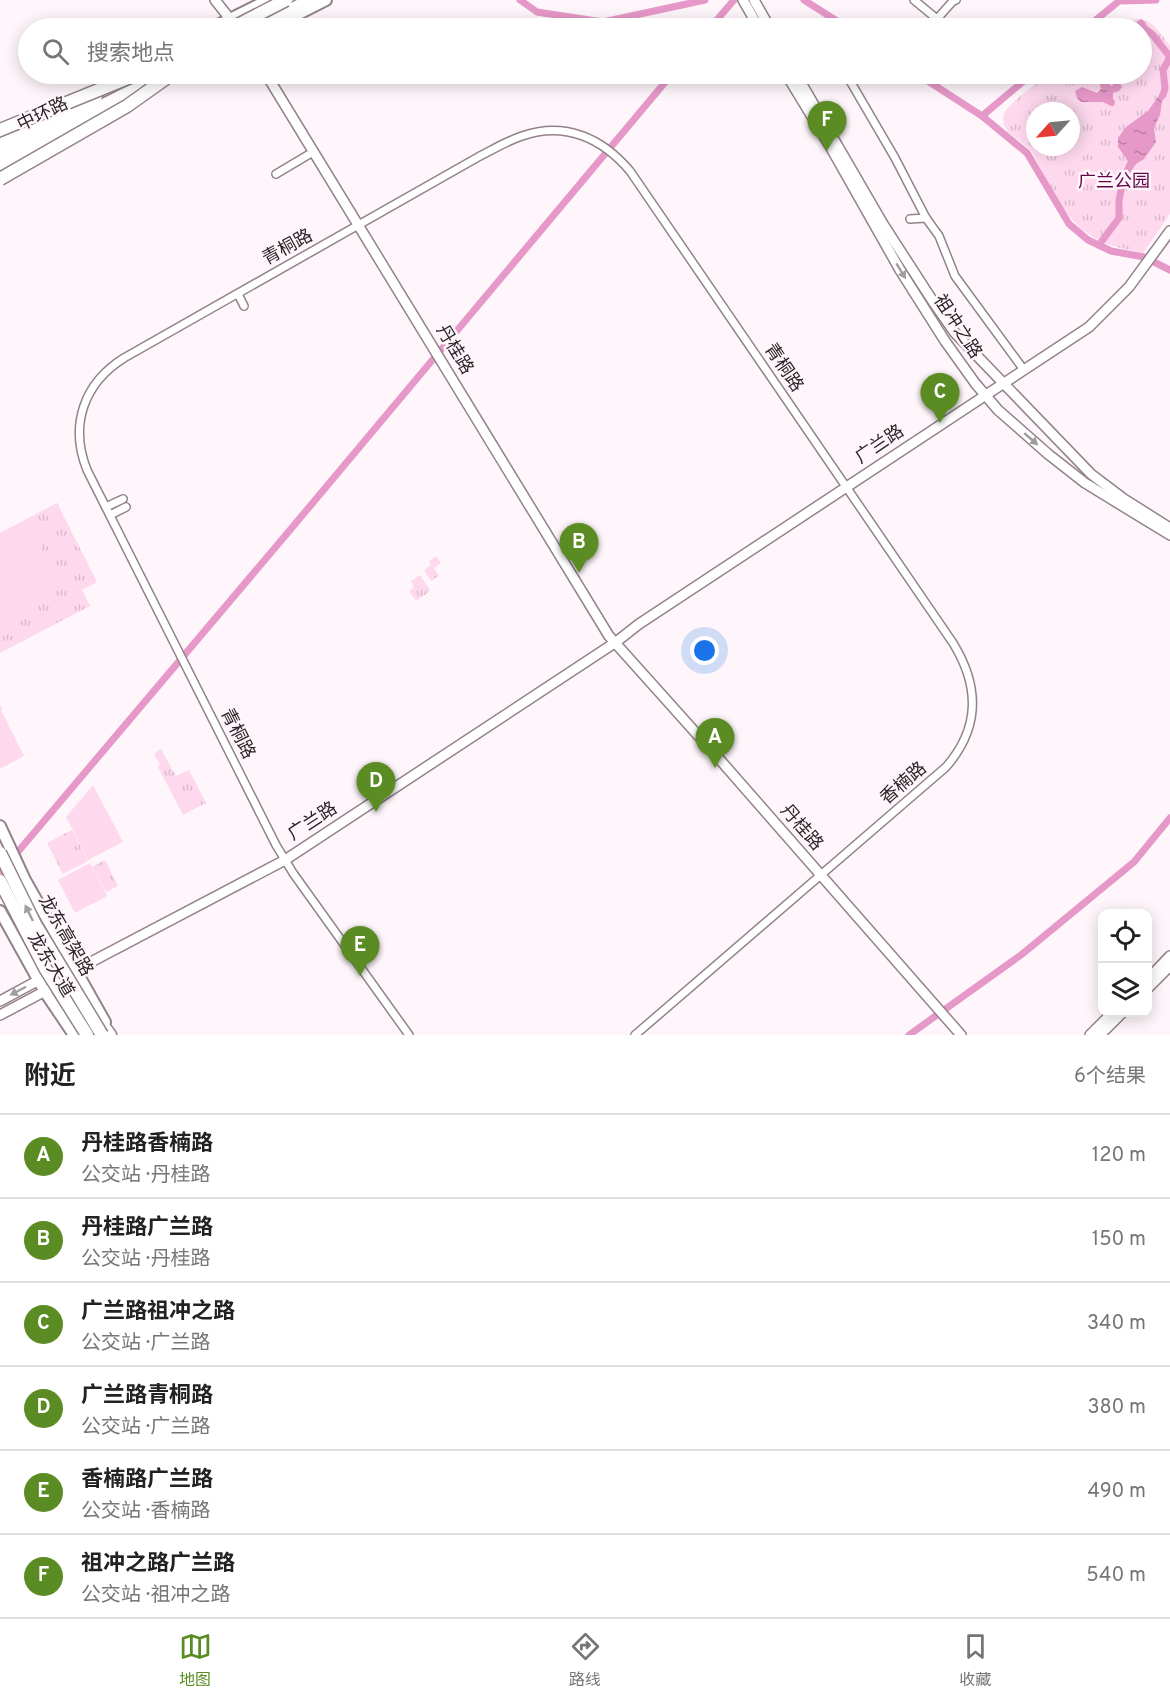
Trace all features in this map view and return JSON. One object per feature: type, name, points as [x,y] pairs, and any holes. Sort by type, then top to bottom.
[{"type":"highway","points":[[241,18],[286,0]]},
{"type":"highway","points":[[275,18],[310,0]]},
{"type":"highway","points":[[0,130],[114,84]]},
{"type":"highway","name":"中环路","points":[[0,145],[119,84]]},
{"type":"highway","name":"中环路","points":[[0,157],[147,84]]},
{"type":"highway","points":[[0,179],[127,106],[158,84]]},
{"type":"highway","name":"龙东高架路","points":[[5,851],[35,924],[87,1035]]},
{"type":"highway","name":"龙东高架路","points":[[0,881],[24,930],[68,993],[102,1035]]},
{"type":"highway","points":[[68,993],[81,1035]]},
{"type":"highway","points":[[68,993],[112,1035]]},
{"type":"main road","points":[[238,18],[268,0]]},
{"type":"main road","points":[[291,18],[326,0]]},
{"type":"main road","points":[[0,136],[103,84]]},
{"type":"main road","points":[[0,165],[162,84]]},
{"type":"main road","name":"龙东大道","points":[[0,826],[5,851],[25,880],[112,1035]]},
{"type":"main road","name":"龙东大道","points":[[0,911],[45,992],[74,1035]]},
{"type":"street","points":[[215,0],[228,18]]},
{"type":"street","points":[[221,0],[229,18]]},
{"type":"street","points":[[743,0],[756,18]]},
{"type":"street","points":[[754,0],[758,18]]},
{"type":"street","points":[[914,0],[937,18]]},
{"type":"street","points":[[939,18],[956,0]]},
{"type":"street","name":"丹桂路","points":[[272,84],[360,224]]},
{"type":"street","name":"丹桂路","points":[[277,84],[609,636],[958,1032]]},
{"type":"street","name":"祖冲之路","points":[[792,84],[831,147],[900,270],[951,349],[986,397],[1041,448],[1085,483],[1170,536]]},
{"type":"street","name":"祖冲之路","points":[[802,84],[883,224],[955,333],[1091,474],[1124,499],[1170,528]]},
{"type":"street","points":[[852,84],[926,218],[939,236],[956,276],[1024,370]]},
{"type":"street","name":"青桐路","points":[[285,860],[84,461],[80,442],[82,412],[93,387],[106,370],[114,364],[480,156],[520,136],[533,132],[560,130],[575,133],[599,143],[619,158],[630,171],[848,489]]},
{"type":"street","points":[[276,174],[313,152]]},
{"type":"street","points":[[910,219],[926,218]]},
{"type":"street","name":"广兰路","points":[[1161,247],[1170,231]]},
{"type":"street","name":"广兰路","points":[[75,969],[285,860],[616,642],[625,640],[672,609],[986,397],[1073,343],[1128,295],[1170,236]]},
{"type":"street","name":"广兰路","points":[[1005,385],[1089,327],[1144,271]]},
{"type":"street","points":[[238,294],[244,306]]},
{"type":"street","name":"香楠路","points":[[635,1035],[946,767],[961,747],[970,722],[972,708],[971,682],[961,656],[848,489]]},
{"type":"street","points":[[106,507],[123,499]]},
{"type":"street","points":[[110,515],[126,507]]},
{"type":"street","points":[[285,860],[409,1035]]},
{"type":"street","points":[[1152,974],[1170,956]]},
{"type":"street","points":[[1152,984],[1170,966]]},
{"type":"street","points":[[0,1001],[39,980],[75,969]]},
{"type":"street","points":[[0,1015],[45,992],[75,969]]},
{"type":"street","points":[[1090,1035],[1108,1017]]},
{"type":"street","points":[[1100,1035],[1118,1017]]},
{"type":"green space","name":"广兰公园","points":[[1152,25],[1156,28],[1170,45],[1170,214],[1143,253],[1107,244],[1080,228],[1061,205],[1034,156],[1080,156],[1080,102],[1026,102],[1026,147],[1005,127],[1003,120],[1008,108],[1035,84],[1152,84]]},
{"type":"green space","points":[[57,503],[97,582],[82,590],[90,606],[0,653],[0,533]]},
{"type":"green space","points":[[30,527],[60,587],[0,618],[0,542]]},
{"type":"green space","points":[[436,556],[441,563],[434,568],[439,576],[431,581],[424,570],[431,565],[429,561]]},
{"type":"green space","points":[[420,575],[430,590],[416,601],[409,591],[414,587],[411,581]]},
{"type":"green space","points":[[0,705],[24,756],[0,769]]},
{"type":"green space","points":[[161,749],[176,776],[189,770],[206,803],[183,815],[158,767],[160,765],[154,753]]},
{"type":"green space","points":[[93,785],[123,842],[88,860],[66,817]]},
{"type":"green space","points":[[72,830],[88,861],[63,874],[47,843]]},
{"type":"green space","points":[[72,832],[78,844],[55,856],[49,844]]},
{"type":"green space","points":[[80,849],[86,860],[64,872],[58,860]]},
{"type":"green space","points":[[105,860],[118,886],[106,892],[92,867]]},
{"type":"green space","points":[[90,863],[107,896],[75,913],[58,880]]},
{"type":"water","points":[[1100,84],[1112,86],[1120,84],[1122,87],[1119,91],[1113,93],[1114,106],[1103,102],[1081,102],[1075,91],[1082,87],[1097,93],[1101,89]]},
{"type":"water","points":[[1160,94],[1165,96],[1154,128],[1156,142],[1125,180],[1120,178],[1128,161],[1118,147],[1118,138],[1126,127],[1148,111]]},
{"type":"waterway","points":[[520,0],[537,12],[577,18]]},
{"type":"waterway","points":[[622,18],[705,0]]},
{"type":"waterway","points":[[719,18],[734,0]]},
{"type":"waterway","points":[[804,0],[832,18]]},
{"type":"waterway","points":[[1098,18],[1119,1],[1156,0]]},
{"type":"waterway","points":[[1152,34],[1170,57],[1163,70],[1165,88],[1163,95]]},
{"type":"waterway","points":[[0,873],[664,84]]},
{"type":"waterway","points":[[932,84],[982,116],[1020,84]]},
{"type":"waterway","points":[[982,116],[1027,153],[1069,224],[1088,240],[1111,251],[1144,257],[1170,270]]},
{"type":"waterway","points":[[1099,245],[1119,218],[1123,179]]},
{"type":"waterway","points":[[909,1035],[1021,955],[1134,862],[1170,818]]},
{"type":"place","name":"祖冲之路广兰路","points":[[827,151]]},
{"type":"place","name":"广兰路祖冲之路","points":[[940,423]]},
{"type":"place","name":"丹桂路广兰路","points":[[579,573]]},
{"type":"place","name":"丹桂路香楠路","points":[[715,768]]},
{"type":"place","name":"广兰路青桐路","points":[[376,812]]},
{"type":"place","name":"香楠路广兰路","points":[[360,976]]}]
